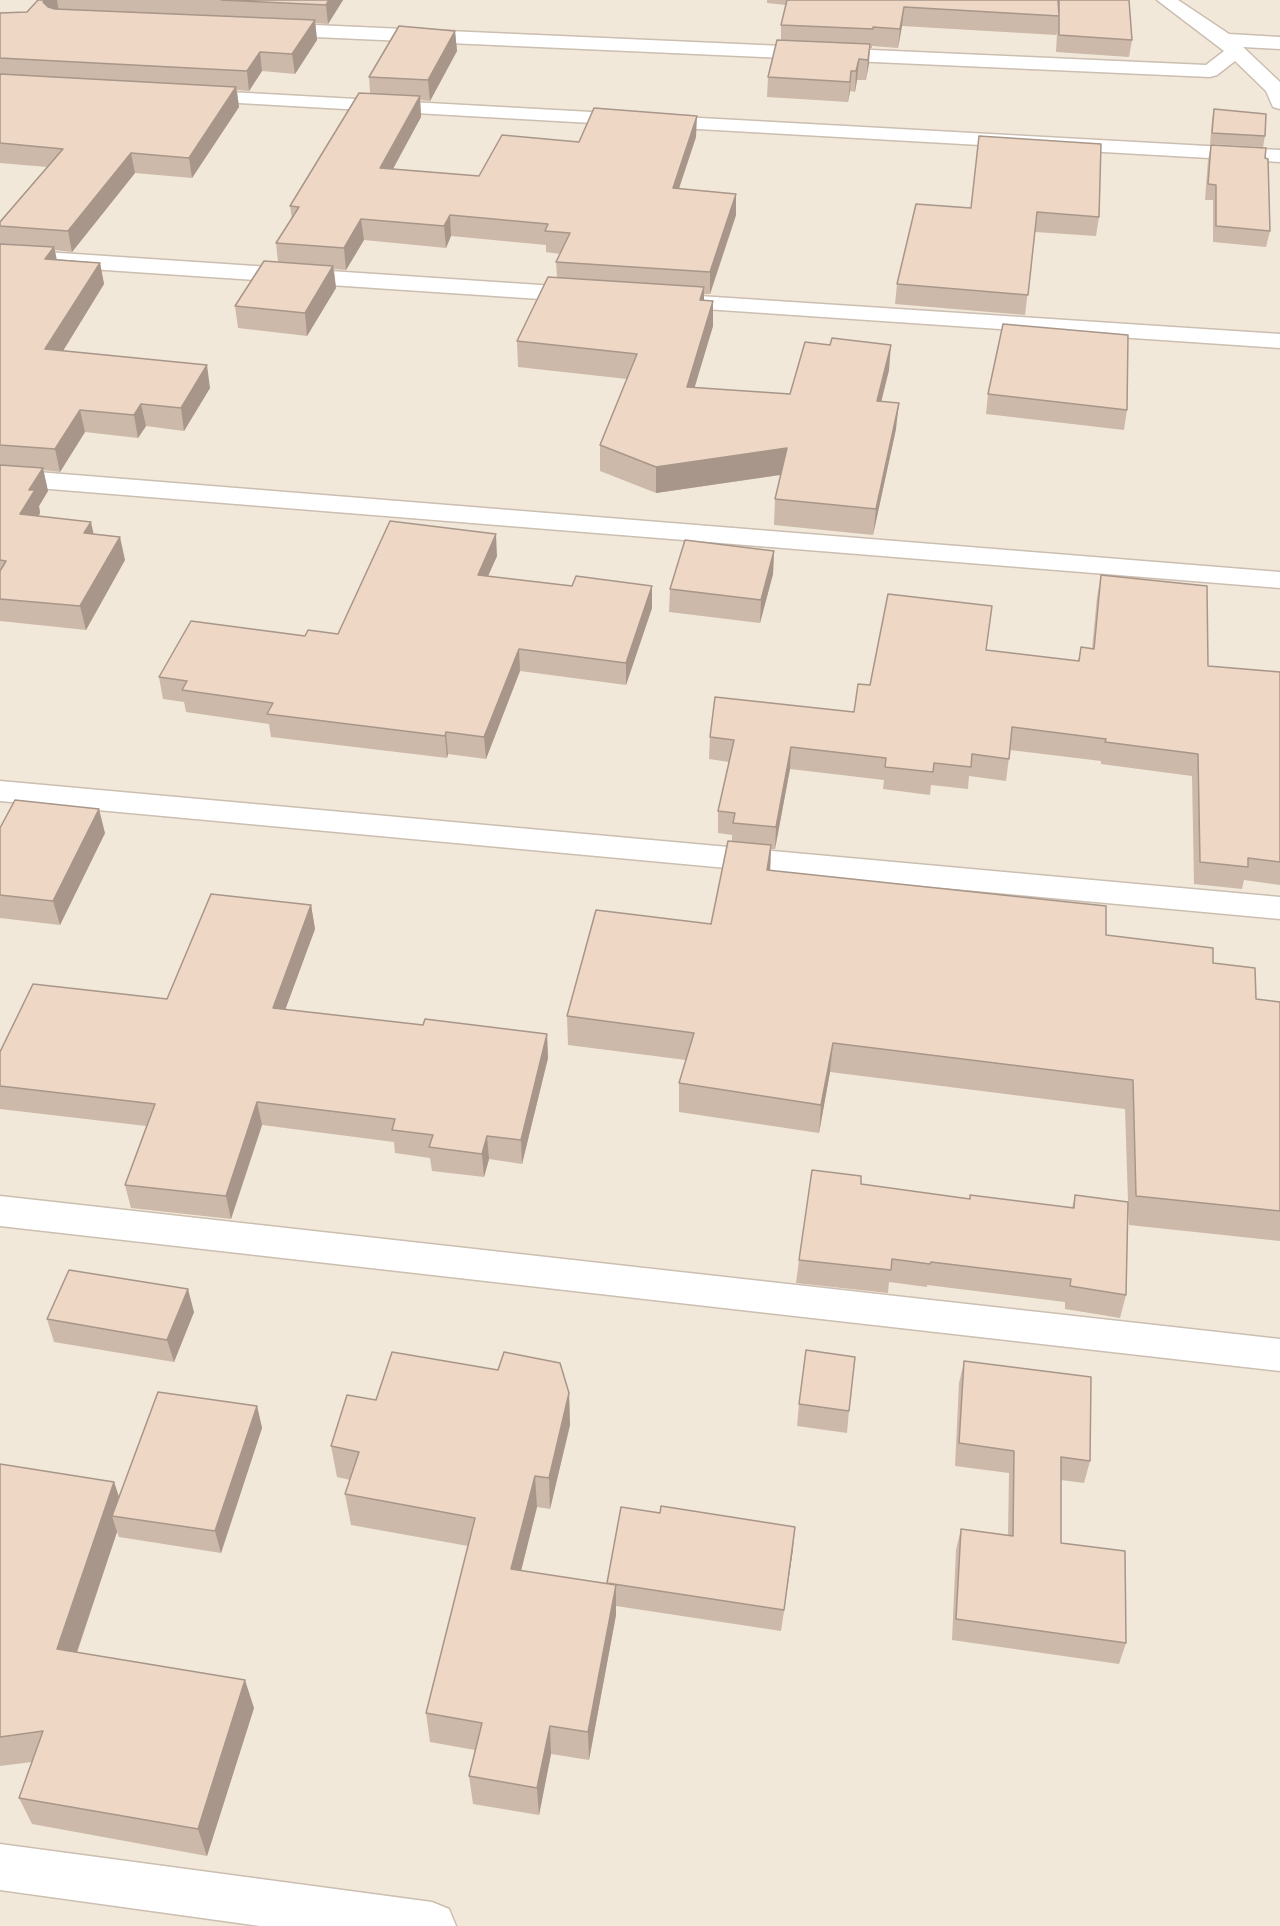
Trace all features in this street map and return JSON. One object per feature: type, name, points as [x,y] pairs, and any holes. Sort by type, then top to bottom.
[{"type":"street","points":[[1166,0],[1230,46],[1276,89],[1280,103]]},
{"type":"street","points":[[251,28],[1210,71],[1230,46],[1280,43]]},
{"type":"street","points":[[168,94],[1280,156]]},
{"type":"street","points":[[0,256],[610,297]]},
{"type":"street","points":[[646,299],[1280,341]]},
{"type":"street","points":[[0,477],[1280,580]]},
{"type":"street","points":[[0,791],[1280,908]]},
{"type":"street","points":[[0,1211],[1280,1355]]},
{"type":"street","points":[[0,1867],[432,1926]]},
{"type":"shaded area","points":[[0,0],[1280,0],[1280,1926],[0,1926]]},
{"type":"building","points":[[38,0],[45,0],[43,2],[48,7],[55,9],[315,20],[292,54],[260,52],[247,71],[0,58],[0,13],[27,12]]},
{"type":"building","points":[[221,0],[329,0],[326,5]]},
{"type":"building","points":[[787,0],[1058,0],[1059,16],[904,7],[900,29],[781,25]]},
{"type":"building","points":[[1059,0],[1129,0],[1132,40],[1059,35]]},
{"type":"building","points":[[399,26],[455,31],[428,80],[369,77]]},
{"type":"building","points":[[777,40],[870,44],[868,60],[859,59],[856,71],[851,71],[850,82],[768,77]]},
{"type":"building","points":[[0,74],[236,87],[189,158],[131,153],[68,231],[0,226],[0,222],[63,149],[0,143]]},
{"type":"building","points":[[359,93],[420,96],[380,168],[479,176],[502,135],[579,142],[594,108],[697,116],[673,188],[736,194],[710,272],[556,262],[570,233],[545,231],[548,224],[450,215],[444,226],[361,219],[344,248],[276,243],[299,207],[290,206]]},
{"type":"building","points":[[1214,109],[1266,114],[1265,136],[1212,133]]},
{"type":"building","points":[[979,136],[1101,144],[1099,217],[1037,212],[1028,295],[897,284],[916,204],[971,208]]},
{"type":"building","points":[[1211,145],[1266,148],[1270,231],[1216,226],[1216,185],[1208,184]]},
{"type":"building","points":[[0,244],[54,247],[45,259],[100,263],[45,349],[207,365],[181,408],[141,404],[134,415],[80,410],[55,449],[0,445]]},
{"type":"building","points":[[264,261],[333,266],[305,313],[235,306]]},
{"type":"building","points":[[548,277],[704,287],[700,300],[713,301],[687,387],[790,394],[805,342],[830,345],[832,338],[891,345],[877,401],[899,403],[876,509],[775,499],[787,448],[656,467],[600,445],[637,354],[517,341]]},
{"type":"building","points":[[1003,324],[1128,335],[1127,410],[988,394]]},
{"type":"building","points":[[0,465],[43,468],[29,490],[35,490],[20,514],[91,522],[84,533],[120,537],[80,606],[0,599],[0,571],[6,561],[0,560]]},
{"type":"building","points":[[390,521],[496,534],[478,575],[572,586],[576,576],[652,586],[626,663],[519,649],[484,737],[446,732],[445,736],[267,714],[273,703],[182,690],[187,681],[159,677],[191,621],[305,636],[308,630],[338,634]]},
{"type":"building","points":[[685,540],[774,551],[761,600],[670,589]]},
{"type":"building","points":[[1101,575],[1207,586],[1208,666],[1280,672],[1280,862],[1248,858],[1248,867],[1200,862],[1198,754],[1012,727],[1009,759],[972,754],[971,767],[934,763],[933,772],[885,767],[886,758],[791,747],[776,827],[733,823],[735,813],[718,811],[734,740],[710,737],[715,697],[854,712],[858,684],[870,685],[888,594],[992,606],[986,650],[1079,661],[1081,647],[1094,649]]},
{"type":"building","points":[[15,800],[99,809],[53,901],[0,895],[0,828]]},
{"type":"building","points":[[728,841],[771,845],[767,870],[1106,906],[1106,935],[1213,948],[1213,963],[1255,968],[1256,999],[1280,1002],[1280,1211],[1136,1196],[1133,1080],[833,1043],[821,1105],[679,1083],[694,1033],[567,1016],[596,910],[711,924]]},
{"type":"building","points":[[211,894],[311,905],[273,1008],[423,1025],[425,1019],[547,1034],[521,1140],[487,1136],[482,1154],[429,1147],[433,1135],[392,1130],[395,1119],[257,1102],[226,1196],[125,1185],[155,1104],[0,1086],[0,1052],[33,984],[167,999]]},
{"type":"building","points":[[812,1170],[861,1176],[861,1184],[970,1199],[970,1195],[1074,1208],[1075,1195],[1128,1202],[1126,1295],[1070,1286],[1071,1279],[931,1262],[930,1264],[892,1259],[891,1270],[799,1260]]},
{"type":"building","points":[[69,1270],[188,1289],[167,1340],[47,1319]]},
{"type":"building","points":[[806,1350],[855,1357],[849,1411],[799,1404]]},
{"type":"building","points":[[392,1352],[498,1370],[504,1352],[560,1363],[569,1393],[549,1478],[535,1476],[511,1569],[616,1585],[588,1732],[550,1726],[537,1788],[469,1776],[482,1723],[426,1713],[475,1518],[345,1494],[359,1452],[331,1446],[347,1395],[376,1400]]},
{"type":"building","points":[[964,1361],[1091,1377],[1090,1461],[1061,1457],[1061,1543],[1125,1551],[1126,1643],[956,1619],[961,1529],[1013,1536],[1014,1451],[959,1443]]},
{"type":"building","points":[[158,1392],[257,1406],[215,1531],[112,1516]]},
{"type":"building","points":[[0,1464],[114,1482],[57,1649],[245,1680],[198,1829],[19,1798],[43,1731],[0,1737]]},
{"type":"building","points":[[661,1506],[795,1527],[784,1610],[607,1583],[621,1507],[660,1513]]}]
